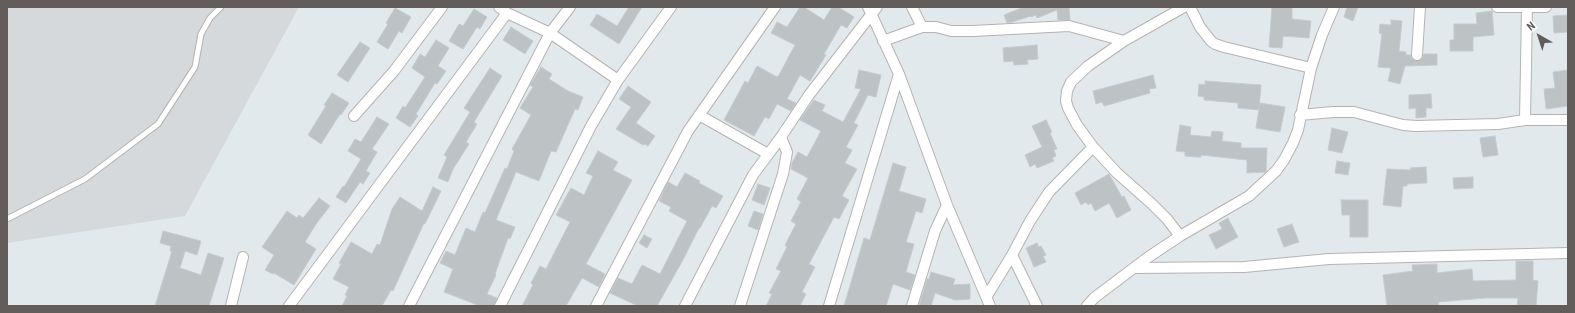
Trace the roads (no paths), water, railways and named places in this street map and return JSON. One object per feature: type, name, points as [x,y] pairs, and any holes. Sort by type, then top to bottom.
[{"type":"street","points":[[354,116],[394,71],[442,7]]},
{"type":"street","points":[[409,306],[550,34],[570,7]]},
{"type":"street","points":[[500,306],[592,126],[618,80],[671,7]]},
{"type":"street","points":[[596,306],[688,131],[775,7]]},
{"type":"street","points":[[912,7],[922,26]]},
{"type":"street","points":[[1180,236],[1162,214],[1116,173],[1093,147],[1077,125],[1066,101],[1067,91],[1071,82],[1088,66],[1124,42],[1184,7]]},
{"type":"street","points":[[1190,7],[1200,27],[1215,44],[1311,68]]},
{"type":"street","points":[[1087,306],[1094,298],[1180,236],[1234,206],[1261,187],[1276,171],[1284,160],[1298,130],[1311,68],[1322,35],[1334,7]]},
{"type":"street","points":[[1416,55],[1420,7]]},
{"type":"street","points":[[1497,7],[1546,7]]},
{"type":"street","points":[[1526,120],[1527,8]]},
{"type":"street","points":[[289,306],[503,10],[550,34],[618,80]]},
{"type":"street","points":[[872,10],[883,41],[899,74],[947,205],[990,306]]},
{"type":"street","points":[[686,306],[754,175],[782,137],[809,95],[872,10]]},
{"type":"street","points":[[883,41],[922,26],[936,27],[951,31],[1069,26],[1124,42]]},
{"type":"street","points":[[829,306],[899,74]]},
{"type":"street","points":[[1300,115],[1354,112],[1403,125],[1416,126],[1498,124],[1526,120],[1568,120]]},
{"type":"street","points":[[699,114],[768,154]]},
{"type":"street","points":[[740,306],[784,174],[787,152],[782,137]]},
{"type":"street","points":[[987,296],[1012,256],[1030,221],[1050,192],[1093,147]]},
{"type":"street","points":[[912,306],[935,231],[947,205]]},
{"type":"street","points":[[1134,268],[1244,266],[1329,259],[1568,252]]},
{"type":"street","points":[[1012,256],[1037,306]]},
{"type":"street","points":[[231,306],[244,257]]},
{"type":"lane","points":[[7,219],[85,179],[158,124],[195,67],[201,34],[210,18],[221,7]]}]
